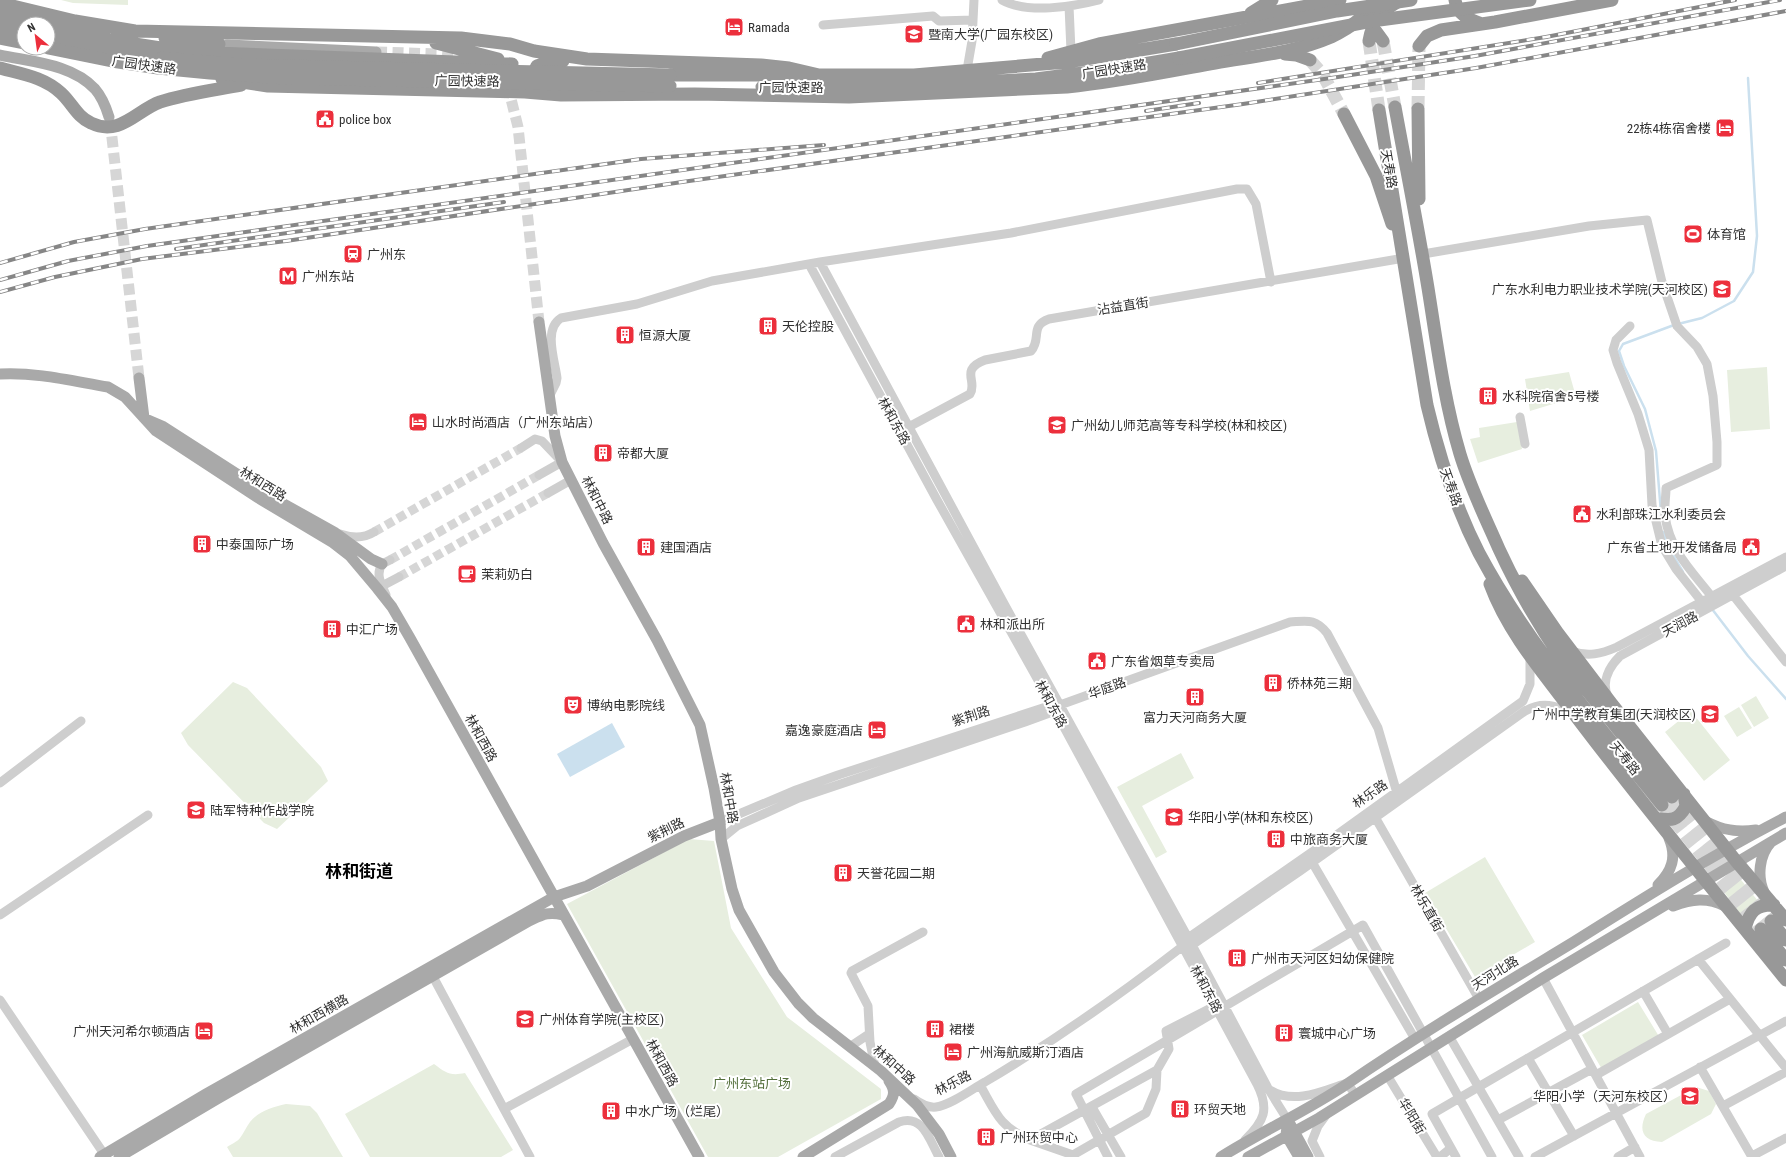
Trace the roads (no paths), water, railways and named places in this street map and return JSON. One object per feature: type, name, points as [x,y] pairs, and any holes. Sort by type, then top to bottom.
[{"type":"highway","points":[[1022,66],[1099,44],[1243,17],[1272,6],[1325,3],[1340,0]]},
{"type":"highway","points":[[1363,0],[1369,41],[1376,20],[1377,0]]},
{"type":"highway","points":[[56,44],[89,52],[116,66],[276,86],[525,92],[561,95],[872,96],[1032,89],[1100,84],[1292,50],[1331,36],[1365,15],[1374,0]]},
{"type":"highway","points":[[1376,20],[1400,0]]},
{"type":"highway","name":"广园快速路","points":[[56,50],[134,65],[235,75],[285,78],[670,80],[819,75],[914,74],[1022,66],[1101,57],[1176,44],[1337,11],[1411,0]]},
{"type":"highway","points":[[1455,0],[1457,7],[1462,14],[1469,19],[1483,24]]},
{"type":"highway","points":[[1522,0],[1526,7],[1540,14]]},
{"type":"highway","name":"广园快速路","points":[[56,39],[142,55],[186,61],[242,65],[670,80],[840,88],[984,82],[1068,76],[1178,58],[1378,20],[1530,0]]},
{"type":"highway","points":[[1419,46],[1427,36],[1441,30],[1483,24],[1612,0]]},
{"type":"highway","points":[[0,3],[75,21],[171,39],[227,45]]},
{"type":"highway","points":[[1325,3],[1347,7],[1376,20],[1383,41]]},
{"type":"highway","points":[[1272,6],[1285,24],[1287,33],[1285,41],[1275,53]]},
{"type":"highway","points":[[0,15],[16,19]]},
{"type":"highway","points":[[0,27],[16,30]]},
{"type":"highway","points":[[56,28],[109,40],[167,49],[216,53],[512,64]]},
{"type":"highway","points":[[123,30],[461,38],[510,44],[534,51],[587,59],[761,65],[789,68],[819,75]]},
{"type":"highway","points":[[0,32],[16,35]]},
{"type":"highway","points":[[0,38],[16,41]]},
{"type":"highway","points":[[417,38],[482,54],[521,68],[527,73],[528,79],[525,92]]},
{"type":"highway","points":[[128,42],[227,45]]},
{"type":"highway","points":[[1275,53],[1296,55],[1310,60]]},
{"type":"highway","points":[[561,95],[539,81],[535,76],[534,69],[537,66],[546,63],[587,59]]},
{"type":"highway","points":[[0,68],[46,81],[61,93],[86,120],[92,124],[105,126],[126,123],[134,119],[146,109],[161,102],[249,83]]},
{"type":"highway","points":[[0,72],[46,81]]},
{"type":"highway","points":[[872,96],[984,82]]},
{"type":"highway","name":"天寿路","points":[[1395,107],[1422,254],[1447,405],[1460,453],[1485,520],[1525,602],[1546,636],[1562,658],[1678,796]]},
{"type":"highway","points":[[1418,109],[1418,182],[1422,254]]},
{"type":"highway","name":"天寿路","points":[[1380,110],[1427,405],[1439,450],[1454,496],[1479,552],[1535,644],[1662,805]]},
{"type":"highway","points":[[1344,114],[1376,176],[1404,258]]},
{"type":"highway","points":[[1420,359],[1439,356]]},
{"type":"highway","points":[[1499,548],[1571,651],[1686,806],[1678,816],[1670,820],[1656,818]]},
{"type":"highway","points":[[1479,552],[1492,589],[1521,642],[1617,771],[1786,980]]},
{"type":"highway","points":[[1678,796],[1704,821],[1786,920]]},
{"type":"highway","points":[[1745,929],[1752,911],[1765,905],[1774,905]]},
{"type":"highway","points":[[1786,940],[1766,925],[1786,960]]},
{"type":"main road","points":[[227,45],[376,52]]},
{"type":"main road","points":[[0,55],[62,69],[78,75],[96,91],[104,102],[109,117]]},
{"type":"main road","name":"林和中路","points":[[539,322],[555,436],[562,462],[603,543],[657,640],[700,725],[720,822],[721,839],[732,889],[739,910],[774,972],[798,1003],[808,1013],[851,1046],[885,1075],[917,1105],[935,1129],[951,1157]]},
{"type":"main road","name":"林和西路","points":[[0,374],[14,373],[45,376],[108,387],[116,390],[125,397],[156,431],[194,457],[332,542],[350,556],[363,570],[392,607],[699,1157]]},
{"type":"main road","points":[[139,378],[144,418]]},
{"type":"main road","name":"林和西路","points":[[144,418],[162,426],[289,507],[334,532],[371,559],[386,562]]},
{"type":"main road","name":"天河北路","points":[[1221,1157],[1241,1144],[1347,1084],[1415,1039],[1644,897],[1726,849],[1786,817]]},
{"type":"main road","points":[[1644,897],[1670,872],[1672,864],[1673,848],[1668,836],[1656,818]]},
{"type":"main road","points":[[1704,821],[1715,827],[1730,831],[1746,832],[1762,829]]},
{"type":"main road","name":"紫荆路","points":[[554,897],[587,886],[684,836],[720,822]]},
{"type":"main road","points":[[1248,1157],[1333,1108],[1542,978],[1736,861],[1786,833]]},
{"type":"main road","points":[[1764,892],[1760,881],[1761,863],[1766,848],[1774,839]]},
{"type":"main road","name":"林和西横路","points":[[119,1157],[431,972],[554,897]]},
{"type":"main road","points":[[1650,914],[1693,899],[1715,901],[1728,908]]},
{"type":"main road","name":"林和西横路","points":[[102,1156],[200,1098],[431,972],[539,916],[553,912],[563,915]]},
{"type":"main road","points":[[803,1157],[888,1104],[892,1099],[894,1090],[885,1075]]},
{"type":"main road","points":[[1287,1118],[1290,1132],[1299,1157]]},
{"type":"main road","points":[[1290,1132],[1309,1157]]},
{"type":"street","points":[[967,70],[974,0]]},
{"type":"street","points":[[1002,0],[1032,9],[1082,5],[1099,0]]},
{"type":"street","points":[[1069,6],[1071,51]]},
{"type":"street","points":[[824,25],[933,16],[939,21],[973,20]]},
{"type":"street","points":[[550,395],[557,378],[551,338],[553,326],[561,318],[644,303],[712,281],[820,262],[1011,233],[1237,189],[1247,189],[1256,204],[1271,282]]},
{"type":"street","points":[[1422,254],[1589,226],[1647,220],[1662,282],[1678,326],[1697,347],[1707,364],[1713,396],[1717,442],[1717,466],[1666,488],[1665,515],[1672,543],[1709,603]]},
{"type":"street","name":"沾益直街","points":[[904,429],[970,394],[972,391],[970,374],[972,367],[978,362],[1031,351],[1036,346],[1037,327],[1041,322],[1061,316],[1271,282],[1404,258]]},
{"type":"street","name":"林和东路","points":[[820,262],[904,429]]},
{"type":"street","name":"林和东路","points":[[809,264],[904,429],[1055,707],[1269,1090],[1287,1118]]},
{"type":"street","points":[[1630,326],[1616,340],[1613,350],[1638,414],[1649,450],[1652,505],[1662,546],[1676,569],[1709,603]]},
{"type":"street","points":[[1520,417],[1525,444]]},
{"type":"street","points":[[521,448],[535,439],[542,440],[562,462],[539,475]]},
{"type":"street","points":[[548,494],[571,480]]},
{"type":"street","points":[[334,532],[348,537],[371,534],[359,544],[358,549],[363,570]]},
{"type":"street","name":"天润路","points":[[1611,704],[1606,692],[1605,682],[1608,671],[1613,663],[1786,557]]},
{"type":"street","points":[[386,562],[379,574],[382,586],[392,607]]},
{"type":"street","name":"天润路","points":[[1571,651],[1591,655],[1602,653],[1709,603],[1733,595],[1786,566]]},
{"type":"street","points":[[382,586],[399,577]]},
{"type":"street","points":[[1733,595],[1786,662]]},
{"type":"street","name":"华庭路","points":[[1055,707],[1290,622],[1310,621],[1320,625],[1327,633],[1378,728],[1398,796]]},
{"type":"street","name":"林乐路","points":[[1188,943],[1312,862],[1375,817],[1398,796],[1523,701],[1530,684],[1531,659],[1521,642]]},
{"type":"street","name":"林乐路","points":[[885,1075],[919,1103],[928,1107],[937,1107],[946,1104],[980,1085],[1113,999],[1188,943],[1398,796],[1532,707],[1542,704],[1554,705],[1575,715]]},
{"type":"street","name":"紫荆路","points":[[720,822],[796,790],[838,775],[1055,707]]},
{"type":"street","name":"紫荆路","points":[[721,839],[747,820],[799,798],[1055,707]]},
{"type":"street","points":[[0,784],[81,721]]},
{"type":"street","points":[[0,915],[148,815]]},
{"type":"street","name":"林乐直街","points":[[1375,817],[1479,999]]},
{"type":"street","points":[[1312,862],[1415,1039]]},
{"type":"street","points":[[1108,1157],[1076,1094],[1362,925],[1492,1157]]},
{"type":"street","points":[[875,1067],[869,1034],[868,1006],[851,973],[852,971],[923,932]]},
{"type":"street","name":"林和东路","points":[[1188,943],[1215,1006],[1257,1084],[1265,1105],[1262,1120],[1259,1126],[1241,1144]]},
{"type":"street","points":[[1456,1157],[1432,1114],[1726,943]]},
{"type":"street","points":[[1698,959],[1786,1068]]},
{"type":"street","points":[[431,972],[530,1157]]},
{"type":"street","points":[[1542,978],[1640,1157]]},
{"type":"street","points":[[1643,991],[1668,1034]]},
{"type":"street","points":[[1498,1120],[1668,1034],[1730,999]]},
{"type":"street","points":[[0,1000],[102,1156]]},
{"type":"street","points":[[980,1085],[1001,1122],[1014,1133],[1073,1155],[1146,1113],[1156,1088],[1157,1070],[1169,1049],[1166,1031],[1215,1006]]},
{"type":"street","points":[[1535,1157],[1786,1021]]},
{"type":"street","points":[[851,1046],[869,1034]]},
{"type":"street","points":[[1449,1036],[1519,1157]]},
{"type":"street","points":[[504,1109],[633,1039]]},
{"type":"street","points":[[1528,1058],[1574,1136]]},
{"type":"street","points":[[1700,1067],[1752,1157],[1786,1138]]},
{"type":"street","points":[[1030,1140],[1157,1070]]},
{"type":"street","points":[[1723,1106],[1786,1072]]},
{"type":"street","name":"华阳街","points":[[1387,1075],[1438,1157]]},
{"type":"street","points":[[1269,1090],[1282,1095],[1298,1097],[1314,1094],[1347,1084],[1355,1094]]},
{"type":"street","points":[[1092,1107],[1121,1157]]},
{"type":"street","points":[[1309,1157],[1312,1141],[1322,1118],[1333,1108]]},
{"type":"street","points":[[835,1157],[899,1122],[914,1120],[924,1129],[939,1157]]},
{"type":"street","points":[[1290,1132],[1293,1157]]},
{"type":"street","points":[[1312,1141],[1320,1157]]},
{"type":"street","points":[[1438,1157],[1451,1148]]},
{"type":"street","points":[[1618,1157],[1635,1148]]},
{"type":"water","points":[[612,723],[625,747],[570,777],[557,754]]},
{"type":"waterway","points":[[1678,324],[1702,318],[1734,301],[1753,272],[1757,236],[1748,78]]},
{"type":"waterway","points":[[1661,513],[1656,451],[1645,409],[1624,366],[1619,351],[1623,344],[1674,325]]},
{"type":"waterway","points":[[1664,532],[1667,545],[1683,572]]},
{"type":"waterway","points":[[1712,609],[1748,656],[1786,699]]},
{"type":"tunnel","points":[[1369,41],[1379,110]]},
{"type":"tunnel","points":[[1383,41],[1395,107]]},
{"type":"tunnel","points":[[1418,109],[1419,46]]},
{"type":"tunnel","points":[[376,52],[440,54],[458,57]]},
{"type":"tunnel","points":[[1310,60],[1323,75],[1344,114]]},
{"type":"tunnel","points":[[504,86],[511,99],[518,127],[539,322]]},
{"type":"tunnel","points":[[110,120],[139,378]]},
{"type":"tunnel","points":[[374,532],[521,448]]},
{"type":"tunnel","points":[[390,560],[539,475]]},
{"type":"tunnel","points":[[399,577],[548,493]]},
{"type":"tunnel","points":[[1672,797],[1771,921]]},
{"type":"tunnel","points":[[1662,805],[1761,929]]},
{"type":"railway","points":[[1258,83],[1546,37],[1735,0]]},
{"type":"railway","points":[[0,280],[68,261],[147,246],[1338,77],[1475,56],[1780,0]]},
{"type":"railway","points":[[0,292],[55,277],[142,259],[286,241],[682,182],[1243,104],[1476,68],[1786,11]]},
{"type":"railway","points":[[1146,111],[1199,103]]},
{"type":"railway","points":[[0,263],[74,242],[145,229],[641,159],[824,145]]},
{"type":"railway","points":[[176,249],[504,202]]},
{"type":"place","name":"Ramada","points":[[734,27]]},
{"type":"place","name":"暨南大学(广园东校区)","points":[[914,34]]},
{"type":"place","name":"police box","points":[[325,119]]},
{"type":"place","name":"22栋4栋宿舍楼","points":[[1725,128]]},
{"type":"place","name":"体育馆","points":[[1693,234]]},
{"type":"place","name":"广州东","points":[[353,254]]},
{"type":"place","name":"广州东站","points":[[288,276]]},
{"type":"place","name":"广东水利电力职业技术学院(天河校区)","points":[[1722,289]]},
{"type":"place","name":"天伦控股","points":[[768,326]]},
{"type":"place","name":"恒源大厦","points":[[625,335]]},
{"type":"place","name":"水科院宿舍5号楼","points":[[1488,396]]},
{"type":"place","name":"山水时尚酒店（广州东站店）","points":[[418,422]]},
{"type":"place","name":"广州幼儿师范高等专科学校(林和校区)","points":[[1057,425]]},
{"type":"place","name":"帝都大厦","points":[[603,453]]},
{"type":"place","name":"水利部珠江水利委员会","points":[[1582,514]]},
{"type":"place","name":"中泰国际广场","points":[[202,544]]},
{"type":"place","name":"建国酒店","points":[[646,547]]},
{"type":"place","name":"广东省土地开发储备局","points":[[1751,547]]},
{"type":"place","name":"茉莉奶白","points":[[467,574]]},
{"type":"place","name":"林和派出所","points":[[966,624]]},
{"type":"place","name":"中汇广场","points":[[332,629]]},
{"type":"place","name":"广东省烟草专卖局","points":[[1097,661]]},
{"type":"place","name":"侨林苑三期","points":[[1273,683]]},
{"type":"place","name":"富力天河商务大厦","points":[[1195,697]]},
{"type":"place","name":"博纳电影院线","points":[[573,705]]},
{"type":"place","name":"广州中学教育集团(天润校区)","points":[[1710,714]]},
{"type":"place","name":"嘉逸豪庭酒店","points":[[877,730]]},
{"type":"place","name":"陆军特种作战学院","points":[[196,810]]},
{"type":"place","name":"华阳小学(林和东校区)","points":[[1174,817]]},
{"type":"place","name":"中旅商务大厦","points":[[1276,839]]},
{"type":"place","name":"天誉花园二期","points":[[843,873]]},
{"type":"place","name":"广州市天河区妇幼保健院","points":[[1237,958]]},
{"type":"place","name":"广州体育学院(主校区)","points":[[525,1019]]},
{"type":"place","name":"裙楼","points":[[935,1029]]},
{"type":"place","name":"广州天河希尔顿酒店","points":[[204,1031]]},
{"type":"place","name":"寰城中心广场","points":[[1284,1033]]},
{"type":"place","name":"广州海航威斯汀酒店","points":[[953,1052]]},
{"type":"place","name":"华阳小学（天河东校区）","points":[[1690,1096]]},
{"type":"place","name":"环贸天地","points":[[1180,1109]]},
{"type":"place","name":"中水广场（烂尾）","points":[[611,1111]]},
{"type":"place","name":"广州环贸中心","points":[[986,1137]]},
{"type":"district","name":"林和街道","points":[[359,871]]},
{"type":"park label","name":"广州东站广场","points":[[752,1083]]}]
